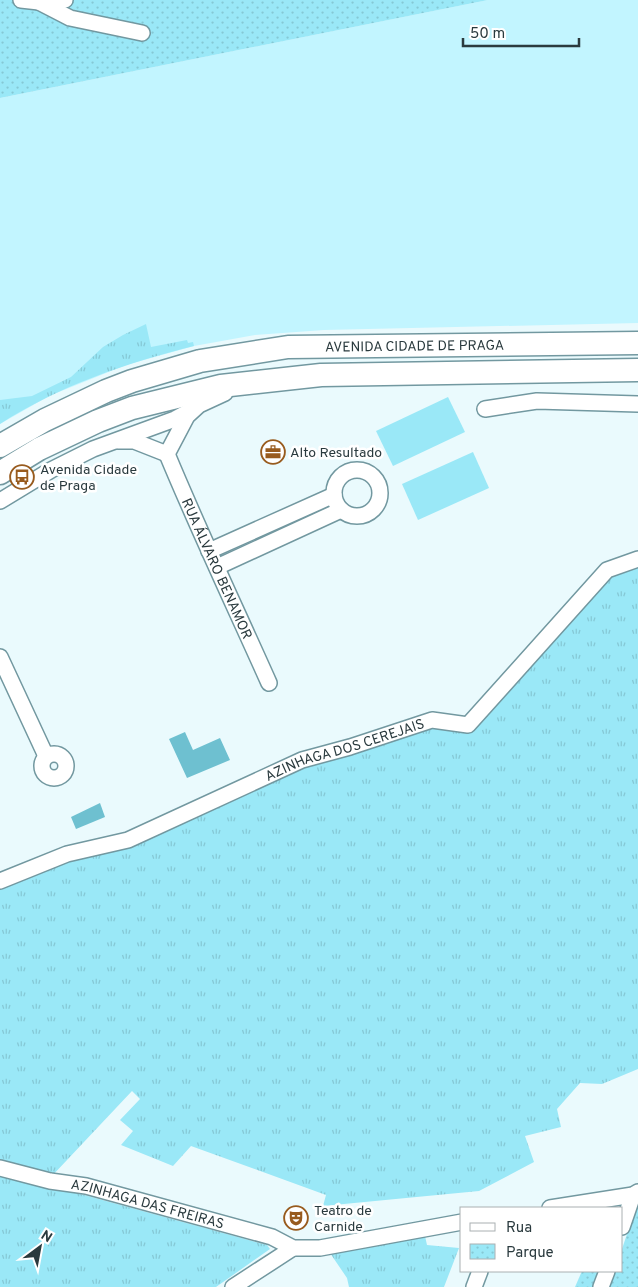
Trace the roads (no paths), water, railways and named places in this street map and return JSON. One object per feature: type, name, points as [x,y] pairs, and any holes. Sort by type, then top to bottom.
[{"type":"main road","name":"AVENIDA CIDADE DE PRAGA","points":[[0,446],[45,420],[106,391],[132,381],[200,361],[288,347],[638,343]]},
{"type":"main road","name":"AVENIDA CIDADE DE PRAGA","points":[[0,473],[39,449],[98,421],[132,408],[221,386],[321,375],[638,370]]},
{"type":"street","points":[[21,0],[39,2],[65,0]]},
{"type":"street","points":[[39,2],[70,18],[142,33]]},
{"type":"street","points":[[0,501],[51,470],[93,449],[184,415],[200,405],[246,383]]},
{"type":"street","points":[[485,409],[537,401],[638,404]]},
{"type":"street","points":[[114,441],[134,441],[167,454],[183,420],[192,410]]},
{"type":"street","name":"RUA ÁLVARO BENAMOR","points":[[167,454],[269,683]]},
{"type":"street","points":[[351,471],[367,473],[378,484],[379,500],[376,507],[370,512],[363,516],[355,516],[341,510],[336,503],[334,495],[338,480],[344,475],[351,471]]},
{"type":"street","points":[[209,550],[334,495]]},
{"type":"street","points":[[217,567],[341,510]]},
{"type":"street","name":"AZINHAGA DOS CEREJAIS","points":[[0,881],[67,854],[128,840],[302,760],[350,747],[432,720],[468,725],[607,570],[638,559]]},
{"type":"street","points":[[0,657],[46,756]]},
{"type":"street","name":"AZINHAGA DAS FREIRAS","points":[[0,1168],[50,1181],[96,1189],[272,1237],[293,1248]]},
{"type":"street","points":[[556,1207],[635,1193]]},
{"type":"street","points":[[623,1224],[635,1193]]},
{"type":"street","points":[[233,1287],[293,1248],[320,1248],[460,1222]]},
{"type":"street","points":[[474,1287],[480,1272]]},
{"type":"street","points":[[601,1287],[607,1272]]},
{"type":"place","name":"Alto Resultado","points":[[273,452]]},
{"type":"place","name":"Avenida Cidade de Praga","points":[[22,477]]},
{"type":"place","name":"Teatro de Carnide","points":[[296,1218]]}]
